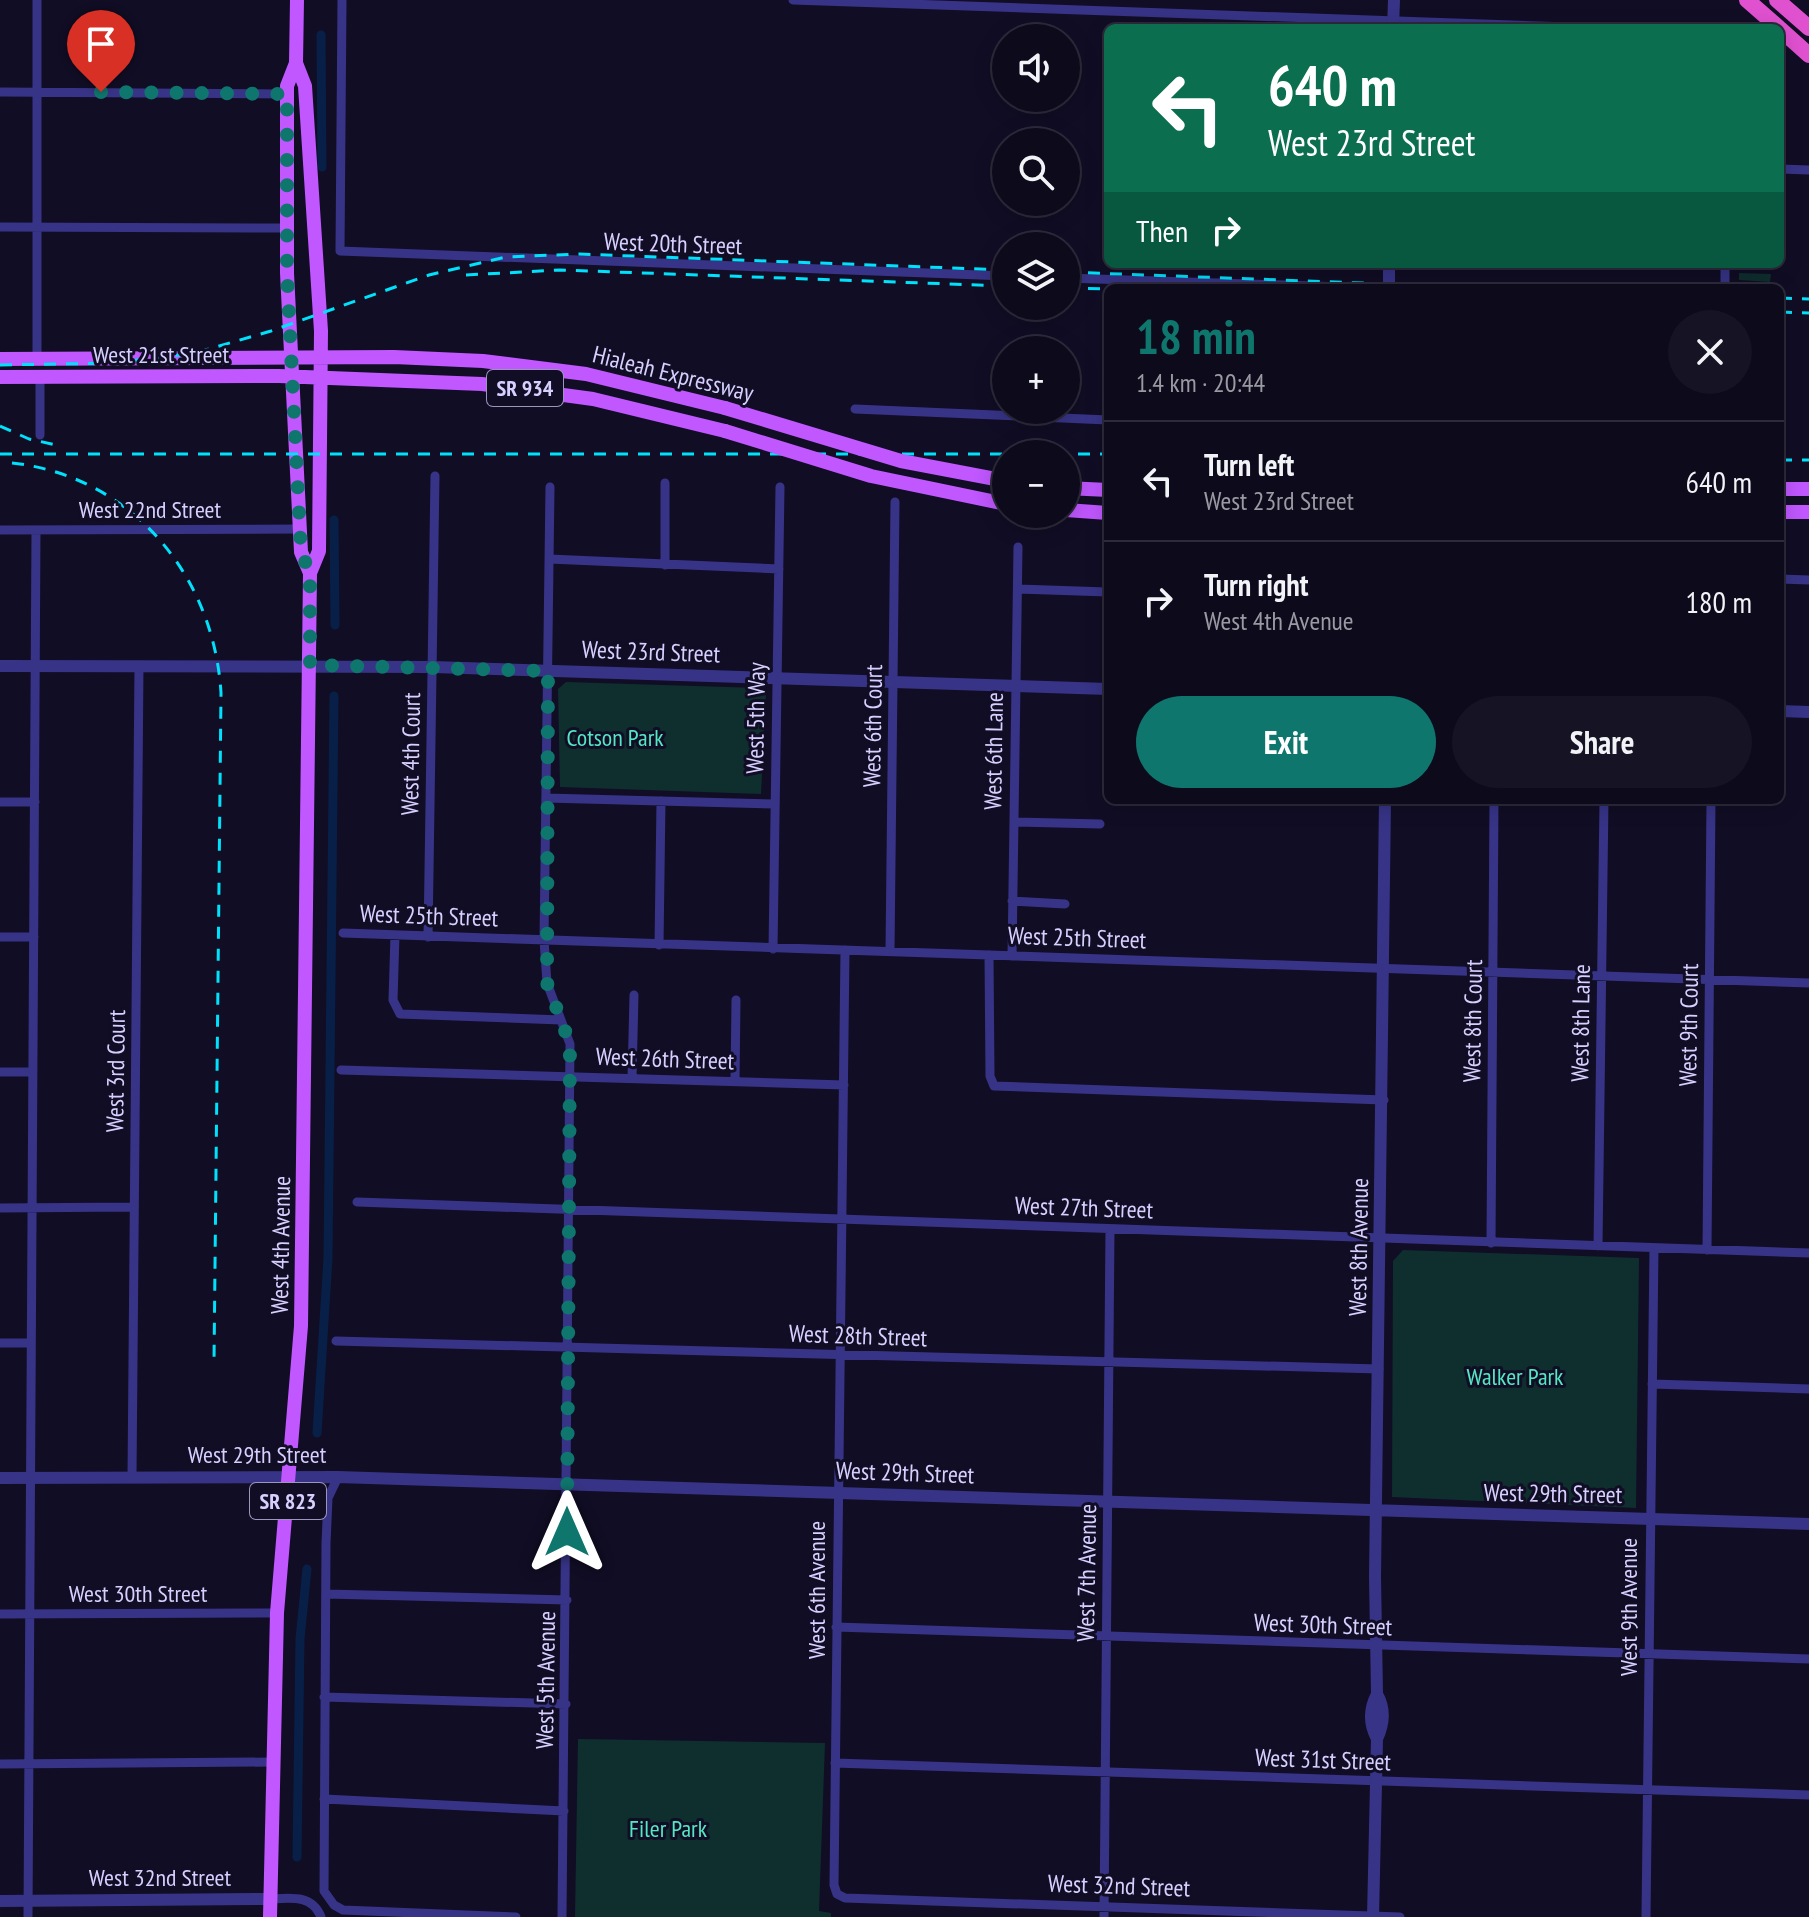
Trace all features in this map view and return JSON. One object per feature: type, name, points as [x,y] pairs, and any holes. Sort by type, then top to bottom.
[{"type":"highway","points":[[1747,0],[1773,24]]},
{"type":"highway","points":[[1777,0],[1809,28]]},
{"type":"highway","points":[[1784,34],[1809,55]]},
{"type":"main road","name":"West 4th Avenue","points":[[297,0],[296,63],[287,94],[286,228],[301,552],[310,573]]},
{"type":"main road","name":"West 4th Avenue","points":[[270,1917],[277,1613],[290,1476],[305,1202],[310,573],[319,551],[321,358],[305,86],[296,63]]},
{"type":"main road","name":"West 21st Street","points":[[0,359],[321,358]]},
{"type":"main road","name":"Hialeah Expressway","points":[[321,358],[428,358],[537,366],[623,382],[725,408],[901,461],[992,478]]},
{"type":"main road","name":"West 21st Street","points":[[0,377],[321,378]]},
{"type":"main road","name":"Hialeah Expressway","points":[[321,378],[428,380],[535,389],[654,412],[871,476],[992,501]]},
{"type":"main road","points":[[1080,489],[1104,490]]},
{"type":"main road","points":[[1784,489],[1809,489]]},
{"type":"main road","points":[[1080,511],[1104,513]]},
{"type":"main road","points":[[1784,512],[1809,512]]},
{"type":"street","points":[[37,0],[37,358]]},
{"type":"street","name":"West 20th Street","points":[[342,0],[340,251],[992,275]]},
{"type":"street","points":[[793,0],[1394,24],[1394,0]]},
{"type":"street","points":[[0,92],[287,94]]},
{"type":"street","points":[[1784,169],[1809,170]]},
{"type":"street","points":[[0,227],[286,228]]},
{"type":"street","points":[[1080,278],[1251,284]]},
{"type":"street","points":[[40,376],[40,435]]},
{"type":"street","points":[[855,409],[1104,420]]},
{"type":"street","name":"West 4th Court","points":[[428,937],[435,476]]},
{"type":"street","points":[[665,483],[665,565]]},
{"type":"street","name":"West 5th Avenue","points":[[550,487],[544,940],[547,983],[570,1044],[571,1076],[562,1917]]},
{"type":"street","name":"West 5th Way","points":[[773,949],[780,487]]},
{"type":"street","name":"West 6th Court","points":[[890,951],[895,502]]},
{"type":"street","name":"West 22nd Street","points":[[0,530],[300,529]]},
{"type":"street","points":[[28,1917],[36,530]]},
{"type":"street","name":"West 6th Lane","points":[[1012,956],[1018,547]]},
{"type":"street","points":[[549,559],[779,569]]},
{"type":"street","points":[[1784,579],[1809,580]]},
{"type":"street","points":[[1018,589],[1104,592]]},
{"type":"street","name":"West 23rd Street","points":[[0,666],[433,667],[1104,689]]},
{"type":"street","name":"West 3rd Court","points":[[132,1477],[139,666]]},
{"type":"street","points":[[1784,711],[1809,712]]},
{"type":"street","points":[[546,798],[774,804]]},
{"type":"street","points":[[659,945],[661,801]]},
{"type":"street","points":[[0,802],[35,802]]},
{"type":"street","name":"West 8th Avenue","points":[[1373,1916],[1377,1739],[1371,1729],[1371,1705],[1377,1694],[1375,1647],[1384,1100],[1385,804]]},
{"type":"street","name":"West 8th Court","points":[[1491,1243],[1494,804]]},
{"type":"street","name":"West 8th Lane","points":[[1598,1246],[1604,804]]},
{"type":"street","name":"West 9th Court","points":[[1707,1250],[1711,804]]},
{"type":"street","points":[[1014,822],[1100,824]]},
{"type":"street","points":[[1012,901],[1065,904]]},
{"type":"street","name":"West 25th Street","points":[[343,933],[1809,983]]},
{"type":"street","points":[[395,935],[393,1000],[400,1014],[561,1020]]},
{"type":"street","points":[[0,937],[34,937]]},
{"type":"street","name":"West 6th Avenue","points":[[837,1894],[834,1885],[837,1492],[845,950]]},
{"type":"street","points":[[989,955],[990,1076],[994,1086],[1384,1100]]},
{"type":"street","points":[[632,1078],[634,995]]},
{"type":"street","points":[[735,1081],[736,1000]]},
{"type":"street","name":"West 26th Street","points":[[341,1070],[844,1085]]},
{"type":"street","points":[[0,1072],[33,1072]]},
{"type":"street","name":"West 27th Street","points":[[357,1202],[570,1212],[842,1218],[1809,1253]]},
{"type":"street","points":[[0,1208],[134,1207]]},
{"type":"street","name":"West 7th Avenue","points":[[1104,1912],[1110,1229]]},
{"type":"street","name":"West 9th Avenue","points":[[1646,1917],[1654,1248]]},
{"type":"street","name":"West 28th Street","points":[[336,1341],[1379,1369]]},
{"type":"street","points":[[0,1343],[31,1343]]},
{"type":"street","points":[[1652,1384],[1809,1389]]},
{"type":"street","points":[[338,1477],[328,1498],[326,1543],[322,1881],[327,1897],[343,1910],[516,1917]]},
{"type":"street","name":"West 29th Street","points":[[0,1478],[338,1477],[1809,1524]]},
{"type":"street","points":[[326,1594],[567,1600]]},
{"type":"street","name":"West 30th Street","points":[[0,1614],[277,1613]]},
{"type":"street","name":"West 30th Street","points":[[836,1627],[1809,1659]]},
{"type":"street","points":[[324,1697],[566,1704]]},
{"type":"street","points":[[0,1764],[272,1762]]},
{"type":"street","name":"West 31st Street","points":[[835,1763],[1809,1795]]},
{"type":"street","points":[[324,1799],[564,1811]]},
{"type":"street","name":"West 32nd Street","points":[[837,1894],[845,1898],[1104,1912],[1400,1917]]},
{"type":"street","name":"West 32nd Street","points":[[0,1901],[306,1900],[319,1912]]},
{"type":"green space","points":[[1739,273],[1771,274],[1770,282],[1739,280]]},
{"type":"green space","name":"Cotson Park","points":[[566,682],[759,688],[766,694],[761,794],[560,787],[558,689]]},
{"type":"green space","name":"Walker Park","points":[[1403,1250],[1639,1258],[1636,1508],[1392,1497],[1393,1261]]},
{"type":"green space","name":"Filer Park","points":[[578,1739],[825,1743],[819,1911],[831,1913],[831,1917],[575,1917]]},
{"type":"waterway","points":[[321,35],[322,167]]},
{"type":"waterway","points":[[334,520],[335,625]]},
{"type":"waterway","points":[[317,1433],[328,1258],[334,696]]},
{"type":"waterway","points":[[297,1857],[300,1639],[307,1569]]},
{"type":"railway","points":[[0,365],[114,363],[195,353],[271,331],[429,275],[506,257],[579,254],[992,269]]},
{"type":"railway","points":[[466,275],[560,270],[992,285]]},
{"type":"railway","points":[[1080,273],[1388,284]]},
{"type":"railway","points":[[1080,288],[1104,289]]},
{"type":"railway","points":[[1784,298],[1809,299]]},
{"type":"railway","points":[[1784,312],[1809,313]]},
{"type":"railway","points":[[0,426],[29,439],[61,446]]},
{"type":"railway","points":[[0,454],[1104,454]]},
{"type":"railway","points":[[1784,460],[1809,460]]},
{"type":"railway","points":[[12,463],[55,472],[94,488],[129,511],[159,539],[183,572],[202,610],[215,650],[221,693],[214,1362]]},
{"type":"route","points":[[101,92],[287,94],[288,310],[301,552],[310,573],[310,665],[548,671],[544,940],[547,983],[570,1044],[567,1532]]}]
